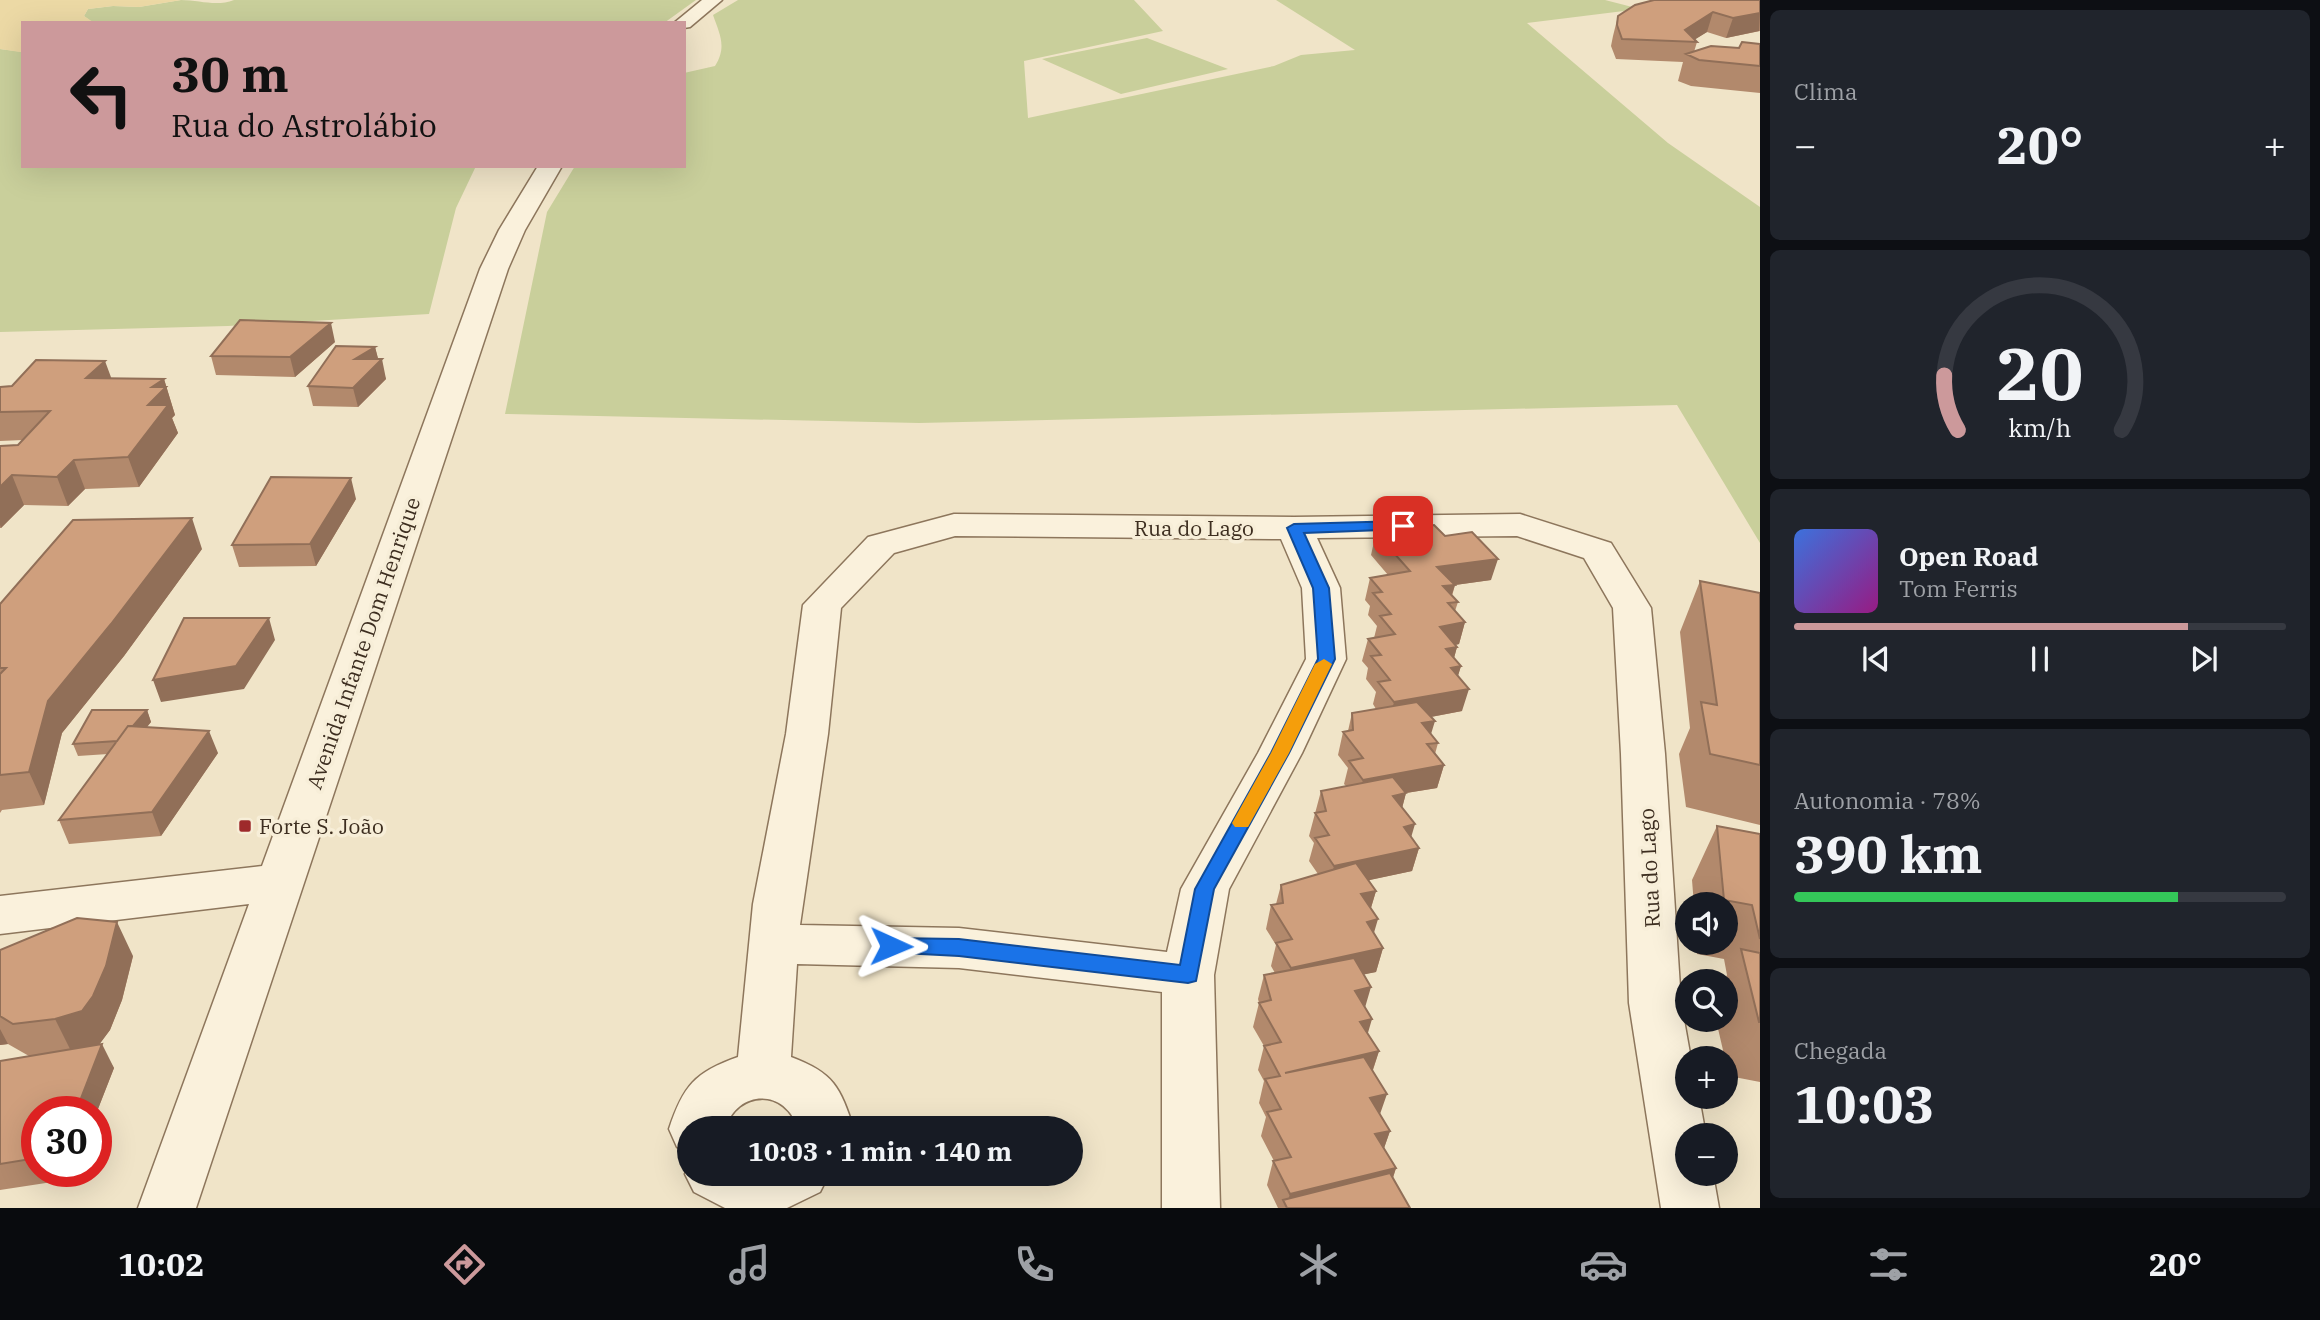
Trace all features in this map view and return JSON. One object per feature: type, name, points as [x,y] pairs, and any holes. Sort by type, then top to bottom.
[{"type":"street","points":[[686,21],[713,0]]},
{"type":"street","name":"Avenida Infante Dom Henrique","points":[[167,1208],[494,269],[512,230],[549,168]]},
{"type":"street","name":"Rua do Lago","points":[[763,1075],[777,904],[807,734],[822,606],[881,545],[954,526],[1294,528],[1520,525],[1598,551],[1632,608],[1643,754],[1655,1003],[1690,1208]]},
{"type":"street","points":[[1191,1208],[1188,975],[1205,889],[1280,753],[1326,659],[1321,588],[1294,528]]},
{"type":"street","points":[[0,915],[279,881]]},
{"type":"street","points":[[774,944],[959,947],[1188,975]]},
{"type":"street","points":[[700,1116],[708,1101],[724,1086],[742,1078],[763,1075],[778,1076],[799,1083],[812,1093],[824,1116]]},
{"type":"street","points":[[735,1186],[760,1190],[778,1186]]},
{"type":"green space","points":[[181,0],[214,3],[234,0],[696,0],[667,21],[91,21],[84,16],[88,9],[139,7]]},
{"type":"green space","points":[[738,0],[1134,0],[1163,31],[1024,61],[1028,118],[1274,66],[1301,55],[1355,50],[1276,0],[1605,0],[1640,9],[1527,23],[1668,143],[1760,207],[1760,543],[1677,405],[919,423],[505,414],[547,212],[574,168],[686,168],[686,73],[715,66],[719,59],[720,35],[713,15]]},
{"type":"green space","points":[[1147,38],[1228,69],[1121,94],[1042,59]]},
{"type":"green space","points":[[0,49],[21,52],[21,168],[475,168],[456,208],[429,314],[228,326],[0,332]]},
{"type":"sand","points":[[0,0],[181,0],[139,7],[88,9],[84,16],[92,21],[21,21],[21,52],[0,49]]},
{"type":"building","points":[[1654,0],[1760,0],[1760,13],[1733,18],[1713,12],[1685,30],[1697,42],[1622,39],[1617,25],[1618,16],[1635,5]]},
{"type":"building","points":[[1742,42],[1760,44],[1760,66],[1699,60],[1686,54],[1711,46],[1739,48]]},
{"type":"building","points":[[240,320],[331,323],[290,357],[211,356]]},
{"type":"building","points":[[336,346],[375,347],[355,359],[382,359],[353,388],[308,386]]},
{"type":"building","points":[[36,360],[105,361],[86,378],[164,379],[152,387],[166,387],[148,405],[168,405],[128,457],[74,460],[57,477],[12,475],[0,487],[0,446],[18,445],[50,411],[0,412],[0,387],[12,386]]},
{"type":"building","points":[[271,477],[351,478],[310,544],[232,545]]},
{"type":"building","points":[[192,518],[48,701],[29,772],[0,775],[0,674],[6,668],[0,668],[0,604],[73,520]]},
{"type":"building","points":[[1434,525],[1445,536],[1472,532],[1498,559],[1437,567],[1455,585],[1443,586],[1458,602],[1448,603],[1465,622],[1440,627],[1457,647],[1446,649],[1461,666],[1451,668],[1469,689],[1394,702],[1378,682],[1390,680],[1371,656],[1381,655],[1368,639],[1395,634],[1380,616],[1391,614],[1373,593],[1382,592],[1370,578],[1410,571],[1376,533]]},
{"type":"building","points":[[1700,581],[1760,593],[1760,765],[1710,754],[1701,702],[1717,705]]},
{"type":"building","points":[[184,618],[269,618],[236,666],[153,680]]},
{"type":"building","points":[[1417,702],[1435,721],[1422,723],[1438,743],[1427,744],[1444,765],[1363,780],[1349,761],[1363,758],[1343,732],[1353,730],[1352,713]]},
{"type":"building","points":[[92,710],[147,710],[133,726],[128,726],[117,741],[73,744]]},
{"type":"building","points":[[128,726],[209,731],[152,812],[59,820]]},
{"type":"building","points":[[1393,777],[1406,793],[1393,796],[1415,824],[1404,827],[1419,848],[1334,866],[1315,838],[1329,835],[1315,813],[1326,811],[1321,791]]},
{"type":"building","points":[[1717,826],[1760,834],[1760,939],[1752,905],[1738,902],[1738,892],[1723,892]]},
{"type":"building","points":[[1356,863],[1376,891],[1361,894],[1378,919],[1367,922],[1383,948],[1291,968],[1276,943],[1292,939],[1271,905],[1283,903],[1281,885]]},
{"type":"building","points":[[77,918],[117,922],[106,966],[93,996],[82,1011],[55,1019],[13,1024],[0,1016],[0,950]]},
{"type":"building","points":[[1741,949],[1760,953],[1760,1022],[1759,1022]]},
{"type":"building","points":[[1354,958],[1371,987],[1355,991],[1372,1019],[1360,1022],[1379,1051],[1285,1073],[1364,1057],[1387,1094],[1370,1098],[1390,1131],[1375,1134],[1396,1168],[1290,1194],[1273,1161],[1291,1157],[1267,1112],[1281,1109],[1265,1079],[1280,1076],[1264,1046],[1281,1042],[1259,1003],[1271,1000],[1264,975]]},
{"type":"building","points":[[102,1044],[82,1096],[21,1096],[21,1161],[0,1164],[0,1061]]},
{"type":"building","points":[[1390,1173],[1410,1208],[1287,1208],[1283,1200]]},
{"type":"slow traffic","points":[[1242,823],[1324,664]]},
{"type":"place","name":"Forte S. João","points":[[245,826]]},
{"type":"route","points":[[891,946],[959,947],[1188,975],[1205,889],[1280,753],[1326,659],[1321,588],[1294,528],[1403,526]]}]
